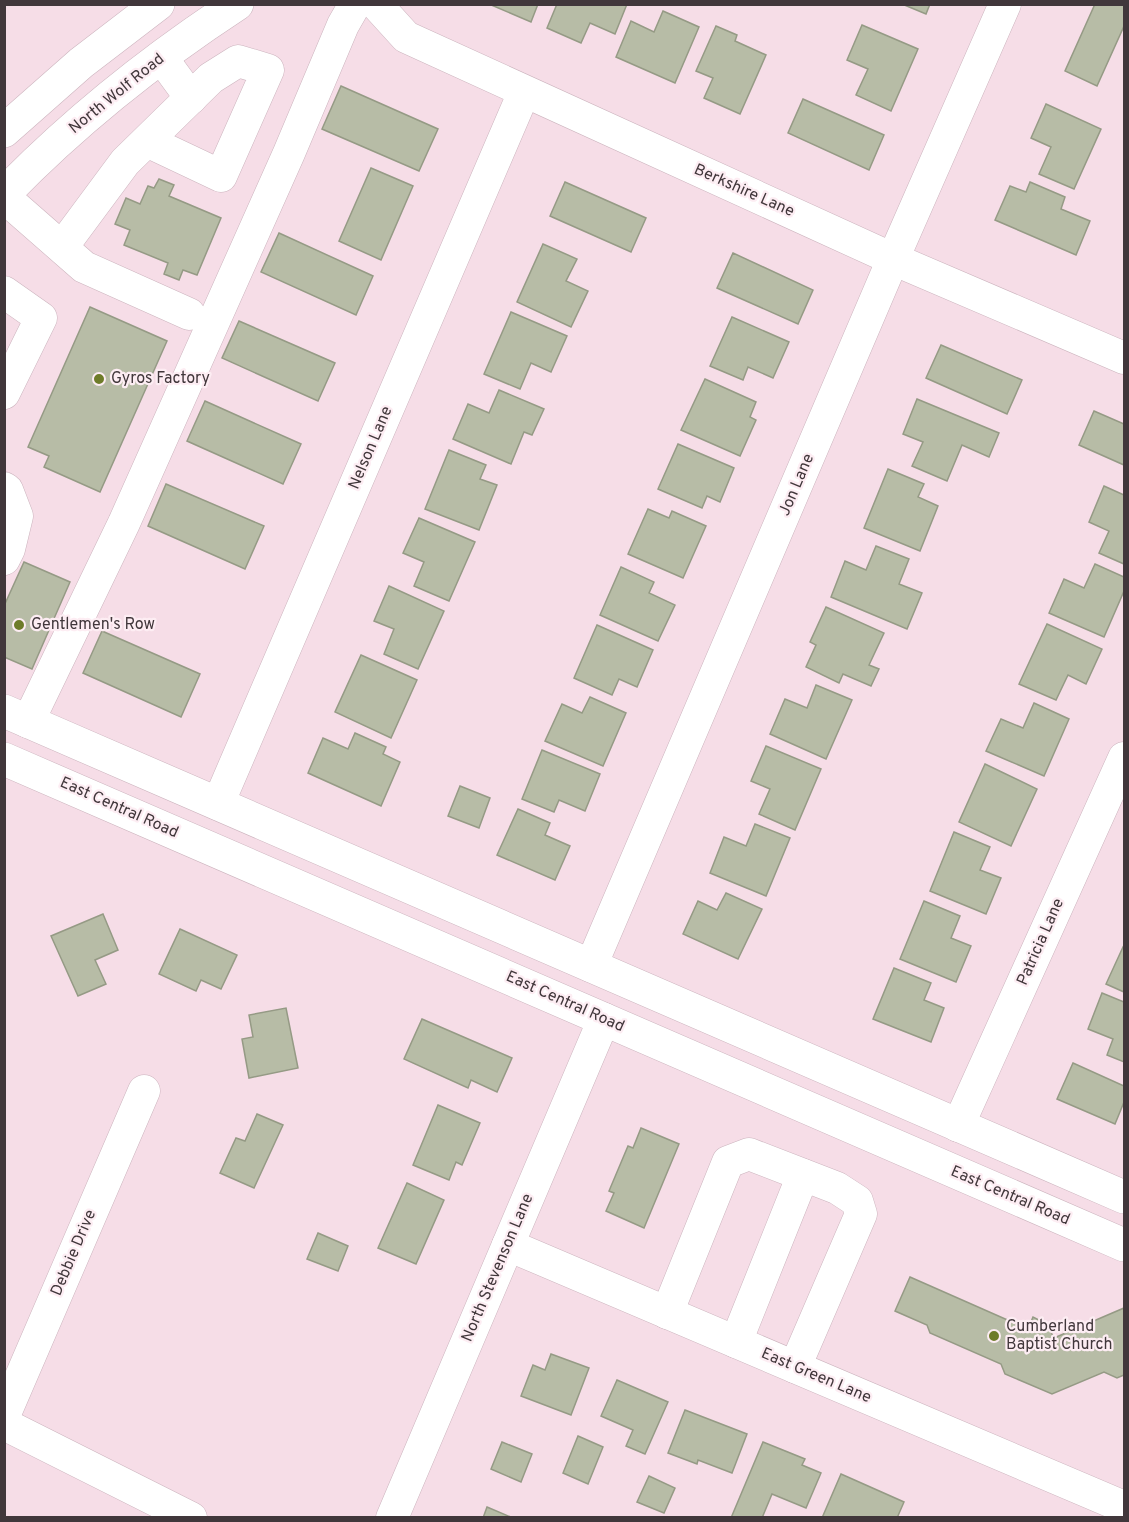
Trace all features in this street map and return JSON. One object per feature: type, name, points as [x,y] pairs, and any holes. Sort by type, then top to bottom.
[{"type":"main road","points":[[4,131],[81,63],[158,4]]},
{"type":"main road","name":"North Wolf Road","points":[[4,196],[65,136],[109,98],[161,57],[237,4]]},
{"type":"main road","points":[[16,717],[1125,1197]]},
{"type":"main road","name":"East Central Road","points":[[4,759],[1125,1245]]},
{"type":"street","points":[[16,717],[124,523],[289,153],[343,25],[355,4]]},
{"type":"street","name":"Berkshire Lane","points":[[376,4],[406,37],[893,259],[1125,358]]},
{"type":"street","name":"Jon Lane","points":[[591,966],[893,259],[1005,4]]},
{"type":"street","points":[[161,57],[191,98]]},
{"type":"street","points":[[62,247],[124,162],[211,78],[238,62],[268,69],[221,176],[147,141]]},
{"type":"street","name":"Nelson Lane","points":[[218,804],[524,92]]},
{"type":"street","points":[[4,196],[84,267],[189,314]]},
{"type":"street","points":[[4,292],[41,318],[4,393]]},
{"type":"street","points":[[4,488],[8,490],[17,516],[6,552]]},
{"type":"street","name":"Patricia Lane","points":[[958,1126],[1125,758]]},
{"type":"street","name":"North Stevenson Lane","points":[[392,1518],[604,1019]]},
{"type":"street","name":"Debbie Drive","points":[[4,1416],[144,1091]]},
{"type":"street","points":[[667,1313],[728,1162],[749,1154],[837,1188],[857,1201],[861,1214],[795,1367]]},
{"type":"street","points":[[736,1342],[803,1175]]},
{"type":"street","name":"East Green Lane","points":[[508,1245],[1125,1507]]},
{"type":"street","points":[[4,1424],[191,1518]]},
{"type":"building","points":[[489,4],[538,4],[531,22]]},
{"type":"building","points":[[557,4],[627,4],[615,34],[590,23],[581,43],[547,28]]},
{"type":"building","points":[[902,4],[930,4],[926,14]]},
{"type":"building","points":[[1095,4],[1124,4],[1124,26],[1097,86],[1065,71]]},
{"type":"building","points":[[663,11],[699,27],[675,83],[616,57],[631,21],[654,32]]},
{"type":"building","points":[[862,25],[918,49],[891,111],[856,95],[868,69],[847,60]]},
{"type":"building","points":[[716,26],[737,35],[735,41],[766,55],[740,114],[704,98],[713,78],[696,71]]},
{"type":"building","points":[[341,86],[438,129],[419,171],[322,129]]},
{"type":"building","points":[[803,99],[884,135],[869,170],[788,133]]},
{"type":"building","points":[[1046,104],[1101,129],[1074,189],[1039,174],[1051,147],[1031,138]]},
{"type":"building","points":[[371,168],[413,186],[381,260],[339,241]]},
{"type":"building","points":[[159,179],[174,185],[169,196],[221,218],[197,275],[183,270],[179,280],[164,274],[168,263],[124,245],[130,230],[115,224],[126,198],[140,204],[148,186],[154,188]]},
{"type":"building","points":[[565,182],[646,218],[631,252],[550,216]]},
{"type":"building","points":[[1030,182],[1065,197],[1061,209],[1090,221],[1076,255],[995,220],[1010,186],[1026,192]]},
{"type":"building","points":[[279,233],[373,276],[356,315],[261,272]]},
{"type":"building","points":[[543,244],[577,259],[566,281],[588,291],[571,327],[517,302]]},
{"type":"building","points":[[733,253],[813,290],[798,324],[717,288]]},
{"type":"building","points":[[90,307],[167,341],[100,492],[44,467],[49,456],[28,447]]},
{"type":"building","points":[[511,312],[567,336],[551,372],[531,363],[520,389],[484,374]]},
{"type":"building","points":[[732,317],[789,342],[773,378],[748,367],[743,380],[710,366]]},
{"type":"building","points":[[239,321],[335,363],[318,401],[222,358]]},
{"type":"building","points":[[941,345],[1022,380],[1007,414],[926,378]]},
{"type":"building","points":[[705,379],[756,402],[750,417],[756,420],[740,456],[681,430]]},
{"type":"building","points":[[499,390],[544,409],[532,435],[524,432],[511,464],[453,439],[468,404],[489,413]]},
{"type":"building","points":[[917,399],[999,433],[989,457],[962,445],[947,481],[912,466],[923,442],[903,434]]},
{"type":"building","points":[[205,401],[301,444],[283,484],[187,441]]},
{"type":"building","points":[[1094,411],[1124,424],[1124,465],[1079,445]]},
{"type":"building","points":[[678,444],[734,468],[720,502],[707,496],[702,508],[658,489]]},
{"type":"building","points":[[449,450],[486,465],[480,479],[497,485],[479,530],[425,509]]},
{"type":"building","points":[[888,469],[924,484],[918,497],[938,506],[920,551],[864,528]]},
{"type":"building","points":[[166,484],[264,526],[245,569],[148,526]]},
{"type":"building","points":[[1104,486],[1124,495],[1124,564],[1099,553],[1109,531],[1089,522]]},
{"type":"building","points":[[648,509],[669,518],[672,511],[706,526],[683,578],[628,554]]},
{"type":"building","points":[[419,518],[475,542],[449,601],[414,586],[424,562],[403,553]]},
{"type":"building","points":[[876,546],[909,559],[899,584],[922,593],[907,629],[831,597],[845,561],[866,570]]},
{"type":"building","points":[[24,562],[70,582],[32,669],[4,657],[4,606]]},
{"type":"building","points":[[1095,564],[1124,577],[1124,591],[1104,637],[1049,613],[1064,579],[1084,588]]},
{"type":"building","points":[[621,567],[654,582],[649,593],[675,605],[658,641],[600,615]]},
{"type":"building","points":[[389,586],[444,611],[418,669],[384,654],[394,629],[374,621]]},
{"type":"building","points":[[826,607],[884,633],[869,665],[879,669],[871,686],[843,674],[839,683],[806,667],[816,645],[810,642]]},
{"type":"building","points":[[1047,624],[1102,649],[1086,684],[1068,675],[1056,700],[1019,684]]},
{"type":"building","points":[[597,625],[653,650],[637,687],[619,679],[612,695],[574,678]]},
{"type":"building","points":[[102,631],[200,674],[181,717],[83,673]]},
{"type":"building","points":[[361,655],[417,680],[391,738],[335,712]]},
{"type":"building","points":[[816,685],[852,700],[826,759],[770,734],[785,699],[807,708]]},
{"type":"building","points":[[590,697],[626,713],[603,766],[545,741],[562,704],[582,713]]},
{"type":"building","points":[[1034,703],[1069,719],[1044,776],[986,751],[1001,719],[1023,728]]},
{"type":"building","points":[[355,733],[386,747],[383,754],[400,762],[381,806],[308,773],[323,738],[348,749]]},
{"type":"building","points":[[766,746],[821,769],[795,830],[759,814],[770,789],[751,781]]},
{"type":"building","points":[[542,750],[600,774],[585,811],[559,800],[554,812],[522,799]]},
{"type":"building","points":[[985,764],[1037,789],[1011,846],[959,822]]},
{"type":"building","points":[[460,786],[490,798],[479,828],[448,816]]},
{"type":"building","points":[[518,809],[550,823],[545,835],[570,846],[555,880],[497,855]]},
{"type":"building","points":[[755,824],[790,838],[766,896],[710,873],[724,837],[746,846]]},
{"type":"building","points":[[954,832],[990,847],[980,870],[1001,878],[986,914],[930,891]]},
{"type":"building","points":[[726,893],[762,909],[738,959],[683,934],[698,901],[717,910]]},
{"type":"building","points":[[924,901],[960,916],[951,938],[971,946],[956,982],[900,959]]},
{"type":"building","points":[[103,914],[118,950],[95,960],[106,984],[78,996],[51,936]]},
{"type":"building","points":[[180,929],[237,955],[221,989],[201,980],[196,991],[159,974]]},
{"type":"building","points":[[1124,948],[1124,992],[1106,984]]},
{"type":"building","points":[[894,968],[931,983],[924,1000],[944,1008],[931,1042],[873,1019]]},
{"type":"building","points":[[1102,993],[1124,1002],[1124,1062],[1107,1055],[1113,1039],[1088,1029]]},
{"type":"building","points":[[286,1008],[298,1068],[249,1078],[242,1039],[253,1037],[249,1015]]},
{"type":"building","points":[[422,1019],[512,1058],[497,1092],[471,1080],[468,1088],[404,1059]]},
{"type":"building","points":[[1073,1063],[1124,1086],[1124,1102],[1115,1124],[1057,1099]]},
{"type":"building","points":[[438,1105],[480,1123],[462,1165],[456,1162],[449,1180],[413,1165]]},
{"type":"building","points":[[257,1114],[283,1125],[254,1188],[220,1173],[236,1138],[245,1141]]},
{"type":"building","points":[[641,1128],[679,1144],[644,1228],[606,1211],[614,1193],[609,1191],[628,1146],[633,1148]]},
{"type":"building","points":[[407,1183],[444,1200],[416,1264],[378,1248]]},
{"type":"building","points":[[318,1233],[348,1246],[338,1271],[307,1259]]},
{"type":"building","name":"Cumberland Baptist Church","points":[[910,1277],[1028,1329],[1033,1317],[1047,1324],[1054,1338],[1124,1308],[1124,1375],[1117,1378],[1104,1372],[1052,1394],[1005,1374],[1001,1364],[930,1333],[927,1325],[895,1311]]},
{"type":"building","points":[[551,1354],[589,1368],[571,1415],[521,1396],[533,1365],[545,1370]]},
{"type":"building","points":[[617,1380],[668,1402],[645,1454],[626,1446],[633,1430],[601,1416]]},
{"type":"building","points":[[685,1410],[747,1434],[732,1473],[698,1460],[697,1464],[668,1453]]},
{"type":"building","points":[[578,1436],[603,1447],[588,1484],[563,1473]]},
{"type":"building","points":[[502,1442],[532,1454],[521,1482],[491,1469]]},
{"type":"building","points":[[763,1442],[805,1459],[802,1465],[821,1473],[806,1508],[772,1494],[762,1518],[731,1518]]},
{"type":"building","points":[[841,1474],[904,1502],[897,1518],[822,1518]]},
{"type":"building","points":[[649,1476],[675,1488],[664,1513],[637,1502]]},
{"type":"building","points":[[487,1507],[513,1518],[483,1518]]},
{"type":"place","name":"Gyros Factory","points":[[99,379]]},
{"type":"place","name":"Gentlemen's Row","points":[[19,625]]},
{"type":"place","name":"Cumberland Baptist Church","points":[[994,1336]]}]
